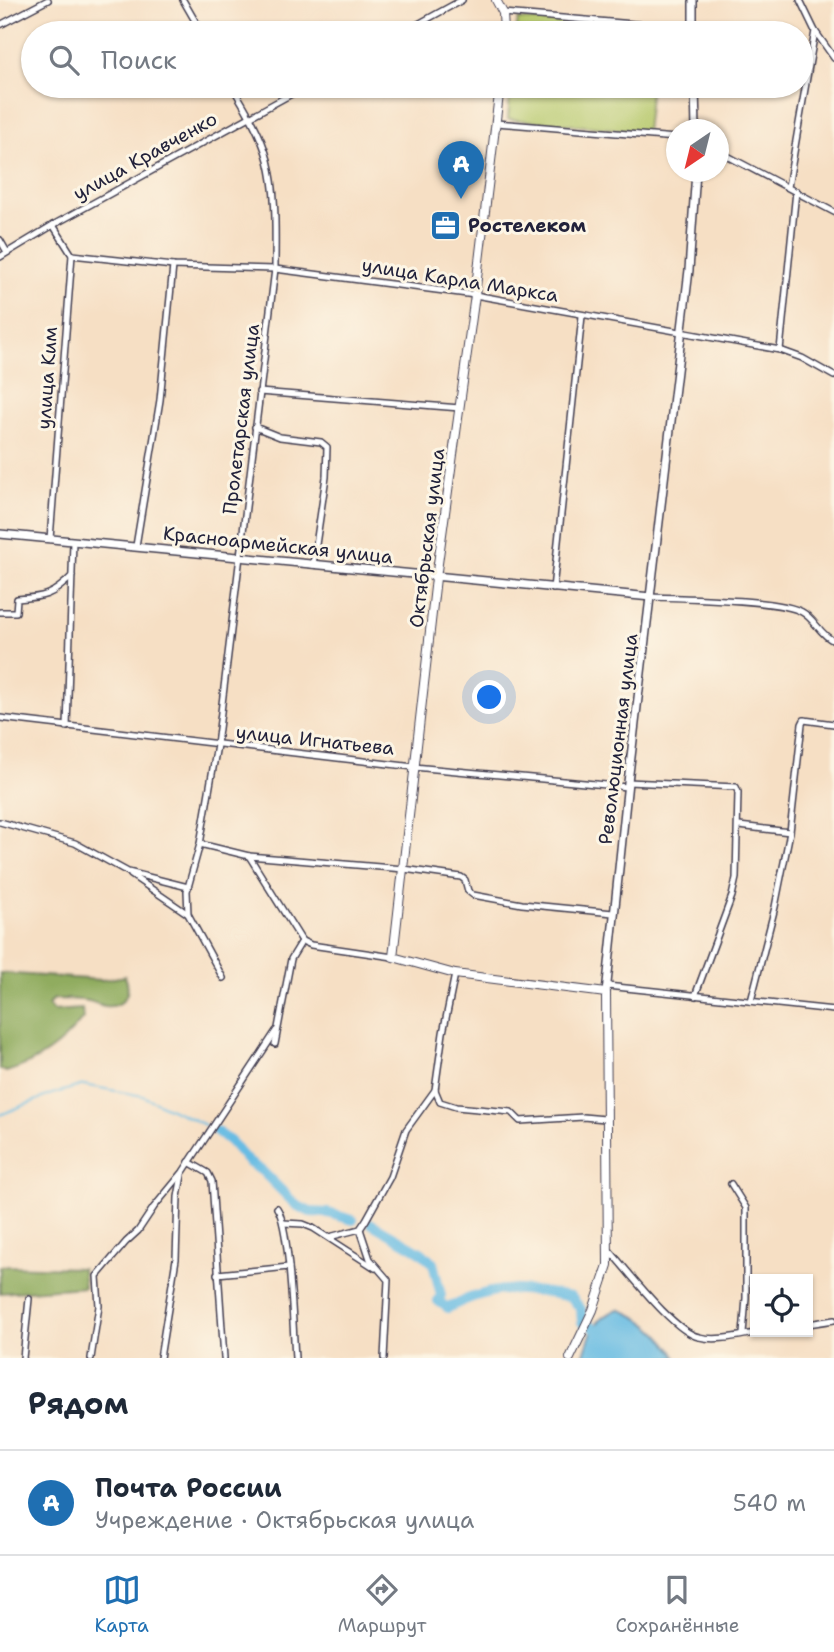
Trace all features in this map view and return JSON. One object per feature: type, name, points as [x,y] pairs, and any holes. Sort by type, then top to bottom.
[{"type":"main road","points":[[496,0],[504,21]]},
{"type":"main road","name":"Октябрьская улица","points":[[393,957],[436,578],[499,98]]},
{"type":"main road","points":[[393,957],[455,974],[606,990]]},
{"type":"main road","name":"Революционная улица","points":[[570,1358],[582,1336],[606,1276],[609,1250],[606,990]]},
{"type":"street","points":[[0,24],[48,0]]},
{"type":"street","points":[[183,0],[195,21]]},
{"type":"street","points":[[424,21],[462,0]]},
{"type":"street","points":[[693,0],[693,21]]},
{"type":"street","points":[[800,0],[810,21]]},
{"type":"street","points":[[503,13],[587,21]]},
{"type":"street","points":[[813,27],[834,58]]},
{"type":"street","points":[[813,43],[815,31]]},
{"type":"street","name":"Пролетарская улица","points":[[188,914],[188,887],[200,844],[217,745],[275,269],[275,208],[268,159],[239,98]]},
{"type":"street","name":"улица Кравченко","points":[[0,257],[284,98]]},
{"type":"street","points":[[695,98],[696,119]]},
{"type":"street","points":[[788,187],[803,98]]},
{"type":"street","points":[[496,123],[666,137]]},
{"type":"street","points":[[729,156],[834,212]]},
{"type":"street","name":"Революционная улица","points":[[606,990],[627,785],[682,333],[696,182]]},
{"type":"street","points":[[780,350],[796,191]]},
{"type":"street","points":[[53,225],[72,255]]},
{"type":"street","points":[[0,240],[7,252]]},
{"type":"street","name":"улица Карла Маркса","points":[[72,255],[173,266],[275,269],[475,295],[780,350],[802,358],[834,376]]},
{"type":"street","name":"улица Ким","points":[[50,539],[72,255]]},
{"type":"street","points":[[136,546],[160,400],[173,266]]},
{"type":"street","points":[[553,589],[582,316]]},
{"type":"street","points":[[259,392],[460,408]]},
{"type":"street","points":[[255,427],[280,437],[321,442],[327,447],[326,477],[313,565]]},
{"type":"street","name":"Красноармейская улица","points":[[0,534],[553,589],[773,604],[800,611],[834,640]]},
{"type":"street","points":[[67,727],[73,541]]},
{"type":"street","points":[[0,612],[16,612],[17,599],[46,597],[72,575]]},
{"type":"street","name":"улица Игнатьева","points":[[0,718],[414,767],[627,785],[736,787],[739,826]]},
{"type":"street","points":[[751,1001],[790,832],[804,720],[834,724]]},
{"type":"street","points":[[0,822],[75,843],[122,870],[188,914],[223,978]]},
{"type":"street","points":[[695,996],[732,896],[736,878],[739,826],[790,832]]},
{"type":"street","points":[[200,844],[249,856],[404,869],[461,877],[466,880],[470,894],[474,895],[522,904],[613,913]]},
{"type":"street","points":[[249,856],[302,941],[311,945],[393,957]]},
{"type":"street","points":[[122,870],[188,887]]},
{"type":"street","points":[[275,1044],[291,959],[302,941]]},
{"type":"street","points":[[455,974],[443,1033],[436,1097],[444,1104],[472,1110],[511,1112],[520,1121],[583,1117],[606,1119]]},
{"type":"street","points":[[606,990],[834,1010]]},
{"type":"street","points":[[91,1358],[99,1306],[97,1276],[138,1231],[183,1172],[276,1031]]},
{"type":"street","points":[[329,1237],[360,1229],[390,1177],[406,1130],[435,1090]]},
{"type":"street","points":[[189,1162],[211,1175],[224,1358]]},
{"type":"street","points":[[160,1358],[177,1259],[178,1197],[183,1172]]},
{"type":"street","points":[[732,1184],[746,1208],[746,1298],[743,1334]]},
{"type":"street","points":[[277,1208],[280,1210],[289,1267],[295,1358]]},
{"type":"street","points":[[282,1223],[308,1225],[381,1271]]},
{"type":"street","points":[[360,1229],[370,1259],[387,1277],[389,1283],[384,1358]]},
{"type":"street","points":[[609,1250],[674,1322],[687,1331],[704,1338],[750,1333]]},
{"type":"street","points":[[217,1274],[289,1267]]},
{"type":"street","points":[[23,1358],[29,1298]]},
{"type":"street","points":[[813,1323],[834,1321]]},
{"type":"green space","points":[[510,98],[650,98],[646,132],[508,119]]},
{"type":"green space","points":[[0,973],[102,980],[125,976],[128,988],[122,1002],[112,1006],[84,1000],[54,999],[48,1005],[53,1011],[82,1009],[83,1018],[49,1051],[6,1072],[0,1069]]},
{"type":"green space","points":[[0,1266],[82,1268],[84,1287],[0,1293]]},
{"type":"water","points":[[618,1309],[637,1317],[652,1328],[666,1341],[677,1358],[583,1358],[594,1328],[609,1313]]},
{"type":"waterway","points":[[0,1115],[52,1094],[84,1085],[143,1096],[205,1125]]},
{"type":"waterway","points":[[216,1131],[230,1141],[248,1162],[262,1171],[296,1205],[310,1212],[328,1213],[353,1220]]},
{"type":"waterway","points":[[372,1224],[421,1252],[433,1263],[441,1295],[438,1301],[448,1308],[480,1294],[495,1291],[538,1291],[571,1297],[581,1309],[582,1322],[593,1327],[602,1336]]},
{"type":"place","name":"Почта России","points":[[461,199]]},
{"type":"place","name":"Ростелеком","points":[[445,225]]}]
